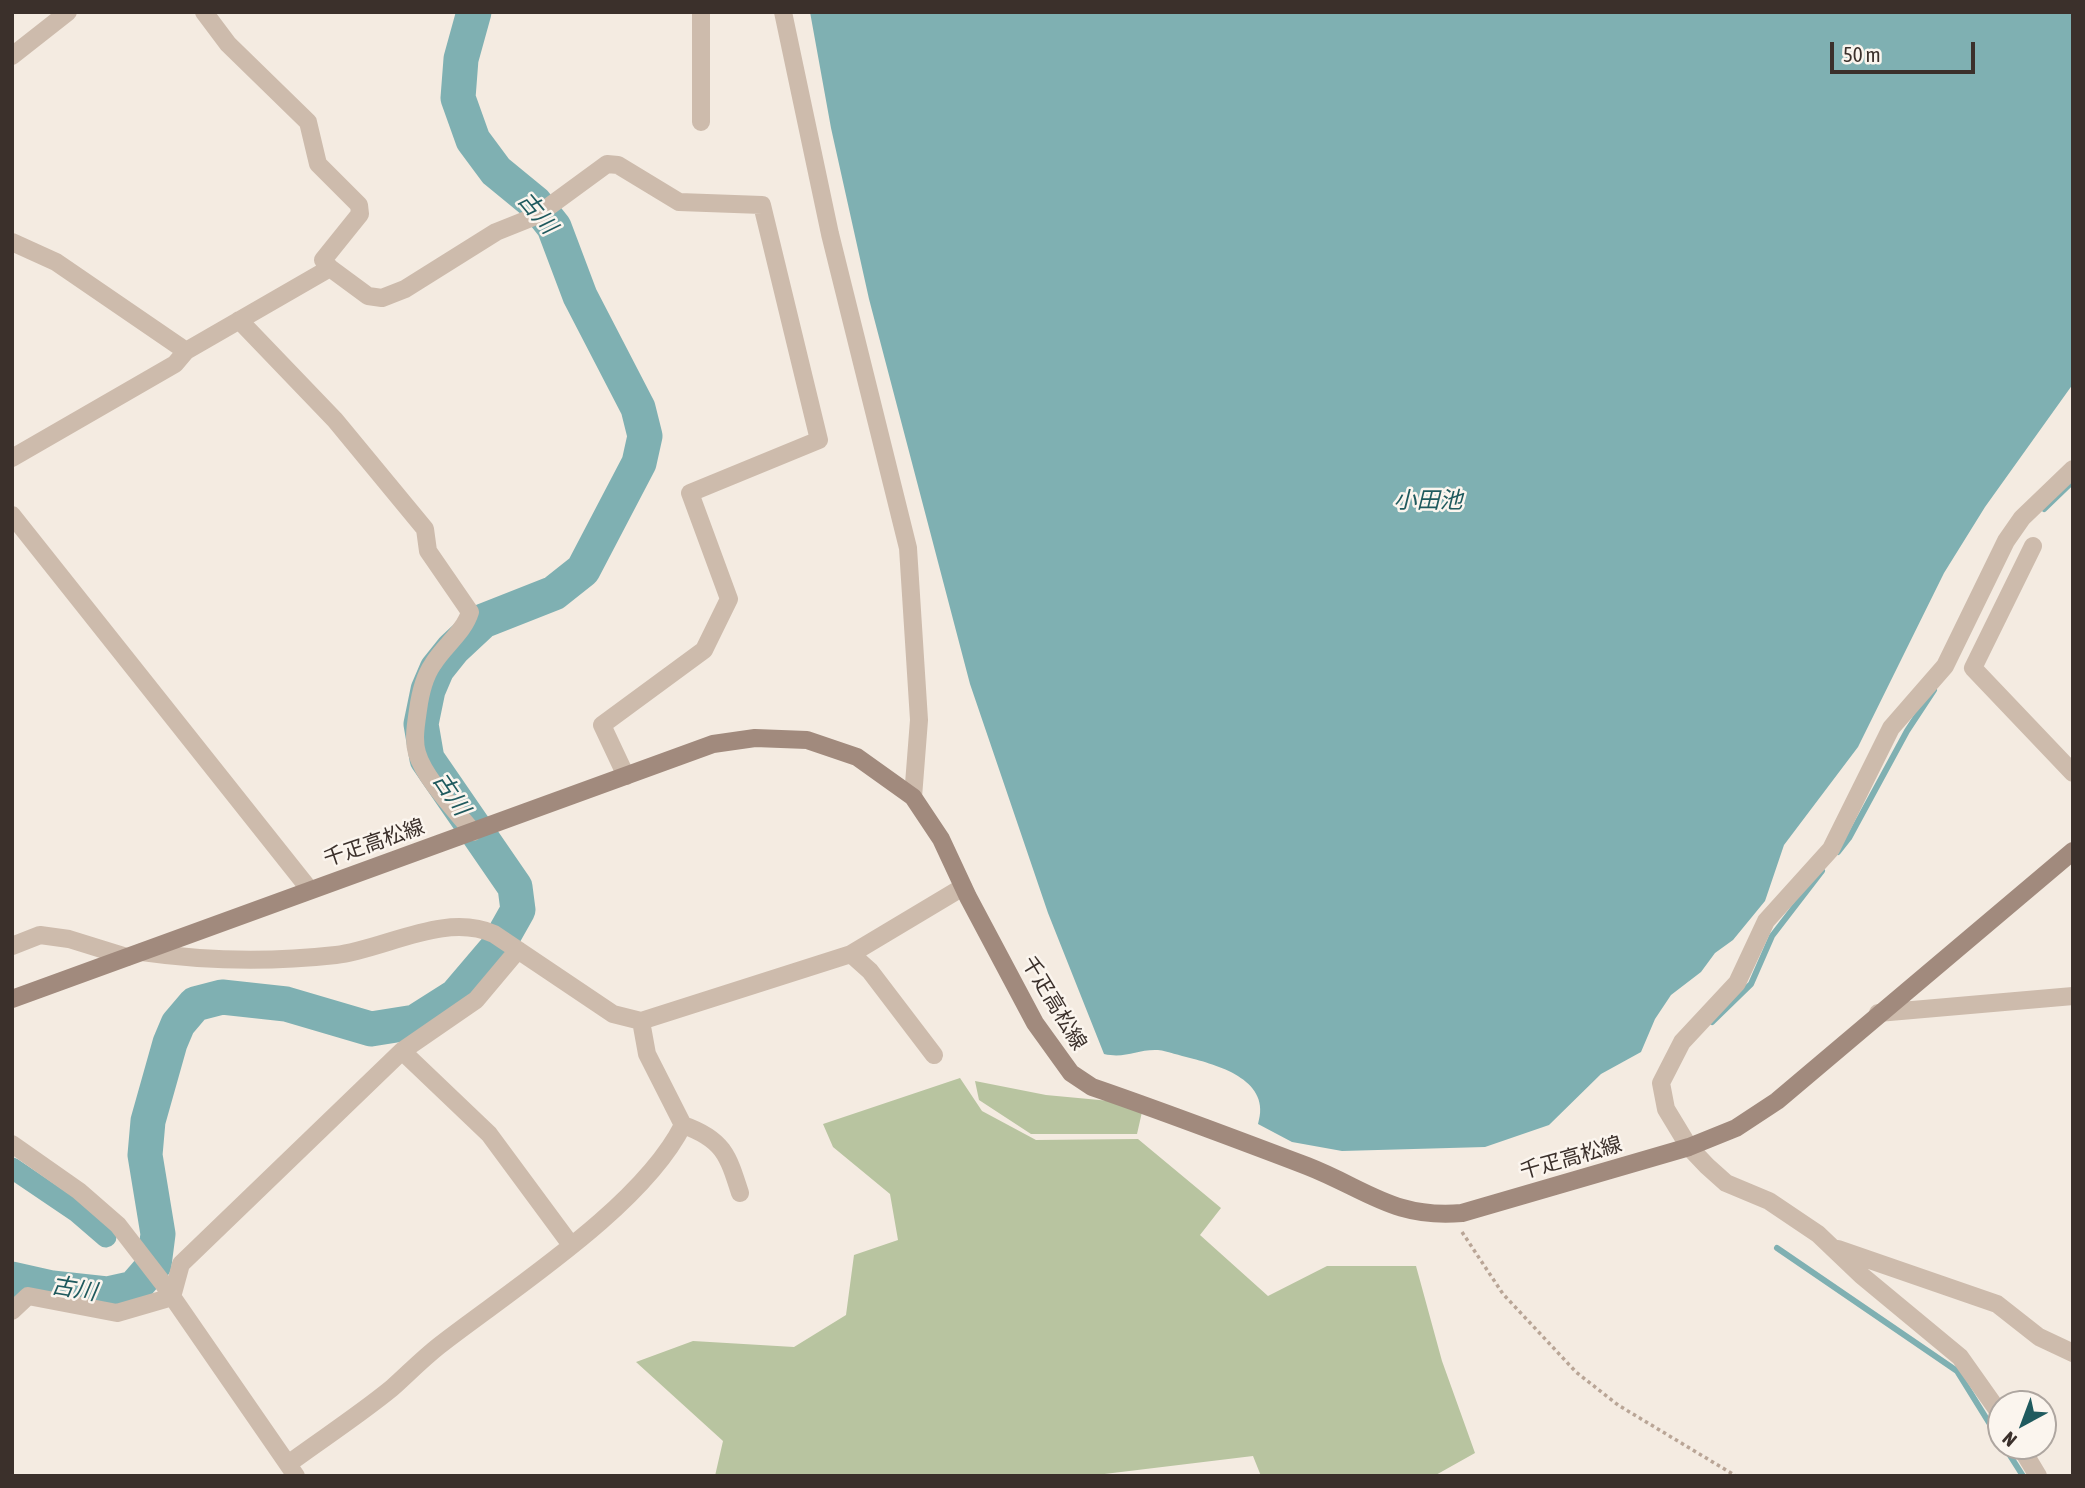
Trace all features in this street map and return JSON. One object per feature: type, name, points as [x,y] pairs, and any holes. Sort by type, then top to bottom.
[{"type":"main road","name":"千疋高松線","points":[[12,999],[713,744],[755,738],[807,740],[857,757],[913,797],[941,839],[963,887],[1035,1024],[1064,1065],[1092,1087],[1312,1168],[1396,1209],[1434,1216],[1462,1213],[1689,1147],[1736,1128],[1777,1101],[2073,851]]},
{"type":"street","points":[[12,56],[68,12]]},
{"type":"street","points":[[204,12],[228,44],[308,122],[318,164],[359,205],[360,214],[323,260],[368,296],[382,298],[405,289],[496,232],[536,216],[607,164],[618,164],[679,202],[762,205],[819,440],[690,493],[729,599],[704,650],[602,725],[626,776]]},
{"type":"street","points":[[701,12],[701,122]]},
{"type":"street","points":[[772,12],[789,38]]},
{"type":"street","points":[[783,12],[830,234],[908,548],[919,720],[913,797]]},
{"type":"street","points":[[12,242],[56,262],[186,351]]},
{"type":"street","points":[[12,458],[175,364],[186,351],[330,268]]},
{"type":"street","points":[[239,320],[335,420],[425,529],[428,551],[470,612],[466,624],[446,645],[430,668],[420,698],[416,729],[417,752],[424,767],[481,829]]},
{"type":"street","points":[[1987,1395],[1960,1357],[1818,1234],[1769,1201],[1726,1183],[1689,1147],[1666,1109],[1661,1083],[1682,1042],[1737,983],[1766,921],[1831,849],[1891,728],[1945,666],[2006,541],[2022,518],[2073,469]]},
{"type":"street","points":[[12,515],[310,890]]},
{"type":"street","points":[[2033,546],[1973,668],[2073,773]]},
{"type":"street","points":[[12,946],[40,935],[134,954],[211,959],[337,955],[439,930],[478,927],[494,934],[613,1014],[641,1021],[851,954],[963,887]]},
{"type":"street","points":[[172,1297],[181,1264],[402,1051],[476,1000],[514,948]]},
{"type":"street","points":[[851,954],[870,971],[934,1055]]},
{"type":"street","points":[[1878,1013],[2073,996]]},
{"type":"street","points":[[641,1021],[647,1054],[683,1125],[704,1132],[722,1147],[729,1158],[740,1193]]},
{"type":"street","points":[[402,1051],[489,1134],[571,1245]]},
{"type":"street","points":[[12,1144],[79,1191],[118,1225],[162,1282],[292,1470],[437,1347],[571,1245],[650,1175],[670,1151],[683,1125]]},
{"type":"street","points":[[1832,1247],[1997,1304],[2039,1337],[2073,1353]]},
{"type":"street","points":[[12,1311],[28,1296],[117,1313],[172,1297]]},
{"type":"street","points":[[2028,1460],[2038,1476]]},
{"type":"path","points":[[1446,1214],[1471,1242],[1503,1294],[1576,1372],[1618,1405],[1736,1476]]},
{"type":"green space","points":[[960,1078],[982,1111],[1036,1140],[1138,1139],[1221,1208],[1200,1235],[1268,1296],[1327,1266],[1416,1266],[1442,1361],[1475,1453],[1434,1476],[1261,1476],[1253,1456],[1088,1476],[715,1476],[723,1441],[636,1362],[693,1341],[794,1347],[846,1315],[854,1255],[898,1240],[890,1194],[833,1147],[823,1124]]},
{"type":"green space","points":[[975,1081],[1046,1095],[1110,1101],[1142,1112],[1137,1134],[1031,1134],[979,1100]]},
{"type":"water","name":"小田池","points":[[810,12],[2073,12],[2073,384],[1985,507],[1944,573],[1858,747],[1784,845],[1765,901],[1733,940],[1715,953],[1701,972],[1671,995],[1655,1019],[1641,1052],[1601,1074],[1549,1125],[1485,1147],[1342,1151],[1292,1142],[1258,1124],[1258,1097],[1251,1086],[1229,1071],[1158,1050],[1119,1055],[1104,1054],[1048,913],[970,684],[869,299],[831,128]]},
{"type":"waterway","name":"古川","points":[[12,1279],[52,1288],[107,1294],[134,1288],[154,1265],[158,1234],[145,1155],[148,1121],[170,1043],[178,1024],[195,1004],[222,997],[286,1004],[371,1029],[415,1022],[456,996],[496,949],[518,910],[515,887],[427,759],[421,724],[428,690],[437,669],[453,649],[483,621],[554,593],[583,570],[639,463],[645,436],[638,408],[580,296],[554,227],[535,203],[496,171],[473,140],[458,98],[461,59],[474,12]]},
{"type":"waterway","points":[[2044,509],[2073,481]]},
{"type":"waterway","points":[[1838,852],[1849,838],[1907,731],[1934,690]]},
{"type":"waterway","points":[[1712,1022],[1751,984],[1772,936],[1822,871]]},
{"type":"waterway","points":[[12,1168],[77,1212],[106,1237]]},
{"type":"waterway","points":[[1777,1248],[1957,1371],[1987,1419]]},
{"type":"waterway","points":[[2013,1460],[2023,1476]]}]
